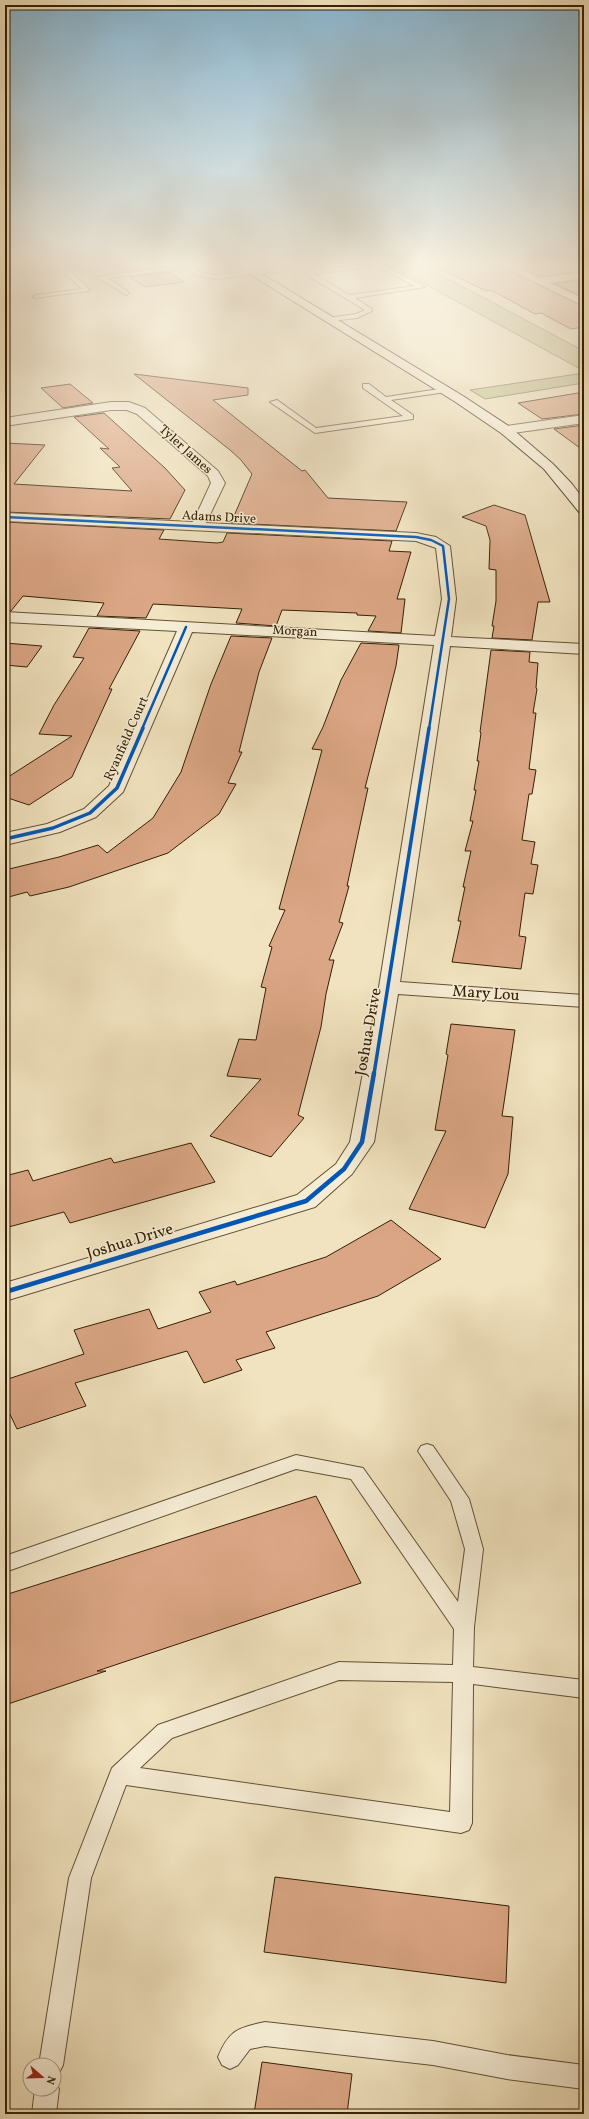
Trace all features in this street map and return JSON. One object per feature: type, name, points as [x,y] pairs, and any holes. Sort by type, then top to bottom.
[{"type":"street","points":[[403,364],[506,430],[570,488],[584,509]]},
{"type":"street","name":"Tyler James","points":[[5,422],[111,406],[129,406],[142,411],[213,474],[218,484],[197,527]]},
{"type":"street","points":[[506,430],[584,419]]},
{"type":"street","name":"Adams Drive","points":[[5,517],[431,540]]},
{"type":"street","name":"Joshua Drive","points":[[5,1292],[306,1201],[344,1169],[362,1142],[444,640],[449,599],[443,546],[431,540]]},
{"type":"street","name":"Morgan","points":[[5,617],[444,640],[584,649]]},
{"type":"street","name":"Ryanfield Court","points":[[5,839],[53,828],[90,813],[117,788],[186,627]]},
{"type":"street","name":"Mary Lou","points":[[388,987],[584,1001]]},
{"type":"lane","points":[[274,402],[315,431],[410,417],[366,386]]},
{"type":"lane","points":[[386,399],[446,390]]},
{"type":"lane","points":[[119,1775],[461,1823],[464,1627],[474,1549],[460,1498],[427,1451]]},
{"type":"lane","points":[[5,1564],[296,1462],[357,1473],[464,1627]]},
{"type":"lane","points":[[52,2057],[80,1878],[119,1775],[165,1732],[339,1671],[463,1674],[584,1689]]},
{"type":"lane","points":[[230,2057],[242,2039],[265,2034],[433,2053],[507,2067],[584,2077]]},
{"type":"lane","points":[[44,2114],[47,2097]]},
{"type":"shaded area","points":[[571,364],[584,364],[584,371]]},
{"type":"shaded area","points":[[584,373],[584,383],[485,399],[470,390]]},
{"type":"building","points":[[134,374],[248,388],[248,395],[213,400],[302,471],[305,470],[328,498],[407,502],[396,531],[231,523],[252,474],[241,460],[230,450]]},
{"type":"building","points":[[70,384],[93,403],[63,408],[41,388]]},
{"type":"building","points":[[584,392],[584,414],[542,419],[518,403]]},
{"type":"building","points":[[104,413],[165,468],[185,490],[170,519],[5,512],[5,443],[45,445],[14,484],[132,491],[112,468],[120,467],[100,448],[109,449],[74,417]]},
{"type":"building","points":[[584,425],[584,451],[554,429]]},
{"type":"building","points":[[494,505],[525,515],[550,602],[538,602],[532,640],[492,638],[494,626],[492,626],[496,601],[496,570],[489,569],[490,540],[486,526],[462,517]]},
{"type":"building","points":[[5,522],[164,530],[159,539],[217,543],[223,542],[227,533],[392,541],[389,551],[411,552],[397,599],[405,599],[401,633],[368,631],[376,616],[357,615],[357,613],[282,610],[276,626],[236,623],[242,609],[153,604],[146,618],[97,616],[104,603],[23,596],[11,611],[5,611]]},
{"type":"building","points":[[89,628],[140,631],[109,689],[112,689],[72,777],[29,805],[5,797],[5,779],[72,736],[39,734],[54,705],[84,658],[73,657]]},
{"type":"building","points":[[231,636],[272,638],[259,672],[239,752],[242,752],[228,783],[236,784],[219,814],[168,853],[69,887],[30,896],[27,892],[5,898],[5,870],[59,857],[98,845],[107,853],[153,818],[181,772],[211,684]]},
{"type":"building","points":[[5,643],[42,646],[27,667],[5,665]]},
{"type":"building","points":[[361,643],[399,645],[396,666],[365,788],[368,788],[347,886],[349,886],[339,922],[343,923],[329,960],[334,960],[326,994],[321,1027],[298,1115],[304,1118],[271,1157],[210,1136],[261,1079],[227,1076],[239,1039],[256,1040],[266,988],[261,987],[272,947],[269,946],[285,910],[279,909],[322,750],[312,749],[323,727],[341,680]]},
{"type":"building","points":[[491,650],[530,652],[529,662],[538,663],[537,689],[533,713],[536,713],[529,769],[536,770],[532,794],[529,794],[522,840],[535,842],[531,864],[538,865],[533,894],[525,893],[519,936],[526,937],[521,969],[452,962],[461,921],[458,921],[465,887],[463,887],[471,851],[465,851],[473,821],[470,821],[476,790],[474,790],[479,761],[477,761],[480,732]]},
{"type":"building","points":[[451,1024],[515,1030],[502,1116],[513,1117],[508,1174],[485,1228],[409,1209],[446,1131],[435,1130],[448,1055],[446,1054]]},
{"type":"building","points":[[191,1143],[215,1182],[70,1223],[64,1212],[5,1228],[5,1176],[28,1170],[33,1181],[111,1158],[114,1163]]},
{"type":"building","points":[[391,1220],[441,1259],[378,1296],[266,1332],[275,1348],[236,1360],[242,1370],[204,1383],[187,1351],[75,1383],[86,1406],[17,1429],[5,1404],[5,1380],[84,1354],[74,1330],[149,1309],[158,1329],[211,1312],[199,1292],[235,1281],[237,1285],[326,1257]]},
{"type":"building","points":[[316,1496],[361,1583],[97,1671],[106,1671],[5,1705],[5,1595]]},
{"type":"building","points":[[275,1877],[509,1906],[506,1983],[264,1952]]},
{"type":"building","points":[[262,2062],[352,2074],[347,2114],[254,2114]]},
{"type":"cycle path","points":[[5,517],[416,537],[431,540],[443,546],[449,599],[389,987],[362,1142],[344,1169],[306,1201],[5,1292]]},
{"type":"cycle path","points":[[5,839],[53,828],[90,813],[117,788],[186,627]]}]
